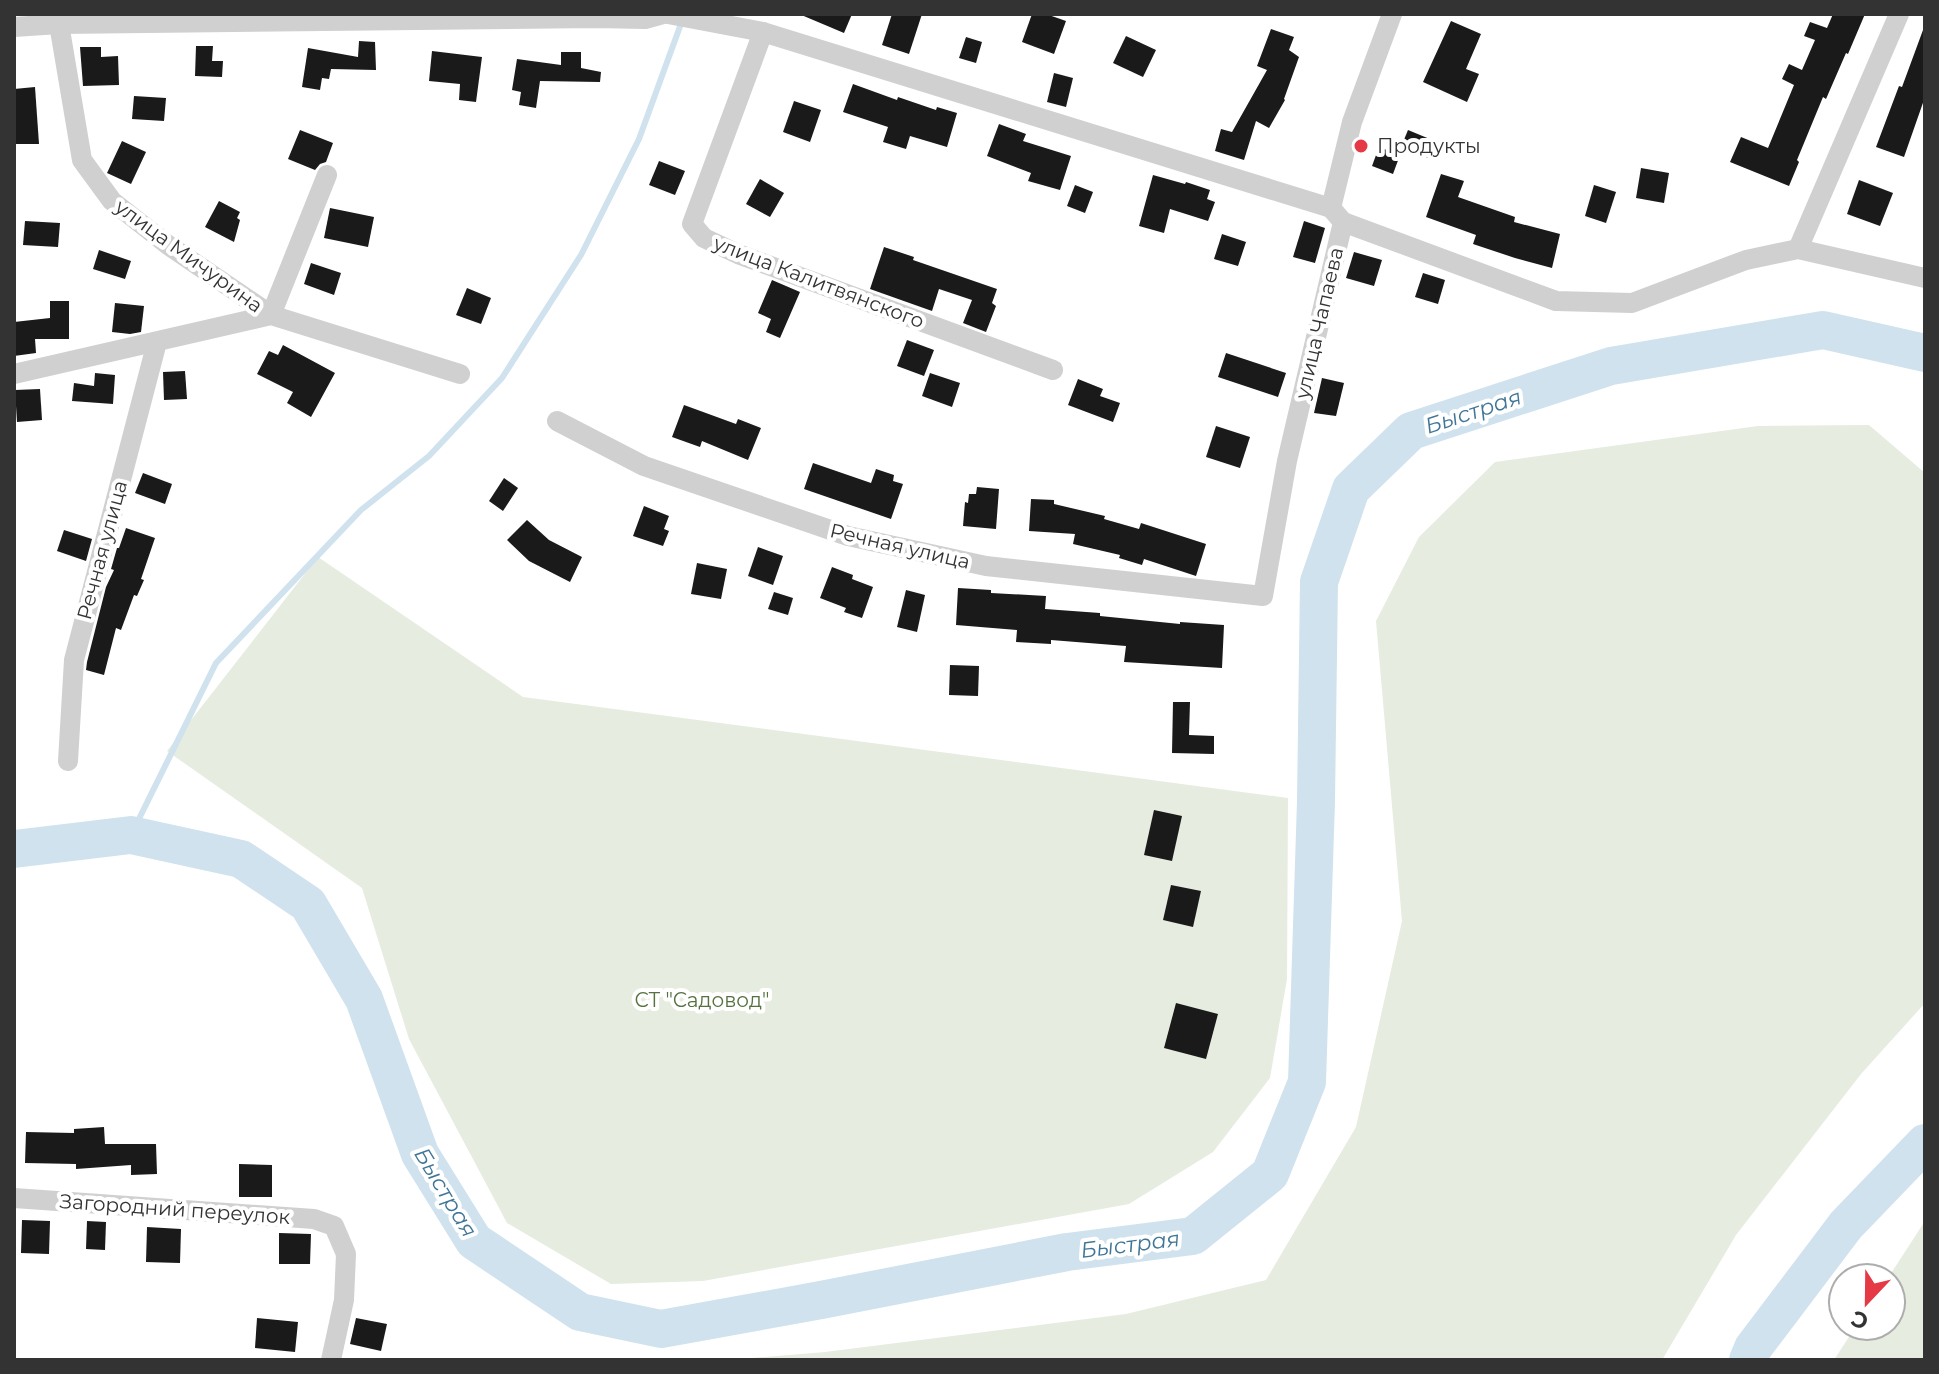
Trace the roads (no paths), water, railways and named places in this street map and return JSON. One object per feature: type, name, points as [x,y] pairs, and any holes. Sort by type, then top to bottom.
[{"type":"street","name":"улица Чапаева","points":[[1263,596],[1337,215],[1352,122],[1392,14]]},
{"type":"street","points":[[1798,249],[1899,14]]},
{"type":"street","points":[[14,27],[59,19],[596,18],[656,15],[755,30],[1337,215],[1556,301],[1632,303],[1746,260],[1798,249],[1925,278]]},
{"type":"street","name":"улица Мичурина","points":[[59,19],[82,160],[112,201],[168,245],[271,315]]},
{"type":"street","name":"улица Калитвянского","points":[[755,30],[692,224],[704,238],[738,254],[1053,370]]},
{"type":"street","points":[[271,315],[327,175]]},
{"type":"street","points":[[14,374],[271,315],[460,374]]},
{"type":"street","name":"Речная улица","points":[[68,761],[74,660],[157,342]]},
{"type":"street","name":"Речная улица","points":[[557,421],[644,466],[848,536],[986,566],[1263,596]]},
{"type":"street","name":"Загородний переулок","points":[[14,1198],[314,1219],[334,1226],[346,1254],[344,1300],[331,1360]]},
{"type":"waterway","points":[[131,835],[216,663],[361,510],[429,456],[502,378],[581,255],[639,139],[682,21]]},
{"type":"waterway","name":"Быстрая","points":[[14,849],[131,835],[241,859],[308,904],[364,999],[420,1154],[474,1241],[580,1312],[661,1329],[1067,1252],[1193,1236],[1270,1174],[1307,1082],[1319,582],[1351,489],[1411,431],[1611,366],[1823,330],[1925,353]]},
{"type":"waterway","name":"Быстрая","points":[[1748,1360],[1753,1348],[1846,1225],[1925,1143]]},
{"type":"place","name":"Продукты","points":[[1361,146]]},
{"type":"park label","name":"СТ \"Садовод\"","points":[[702,1000]]}]
